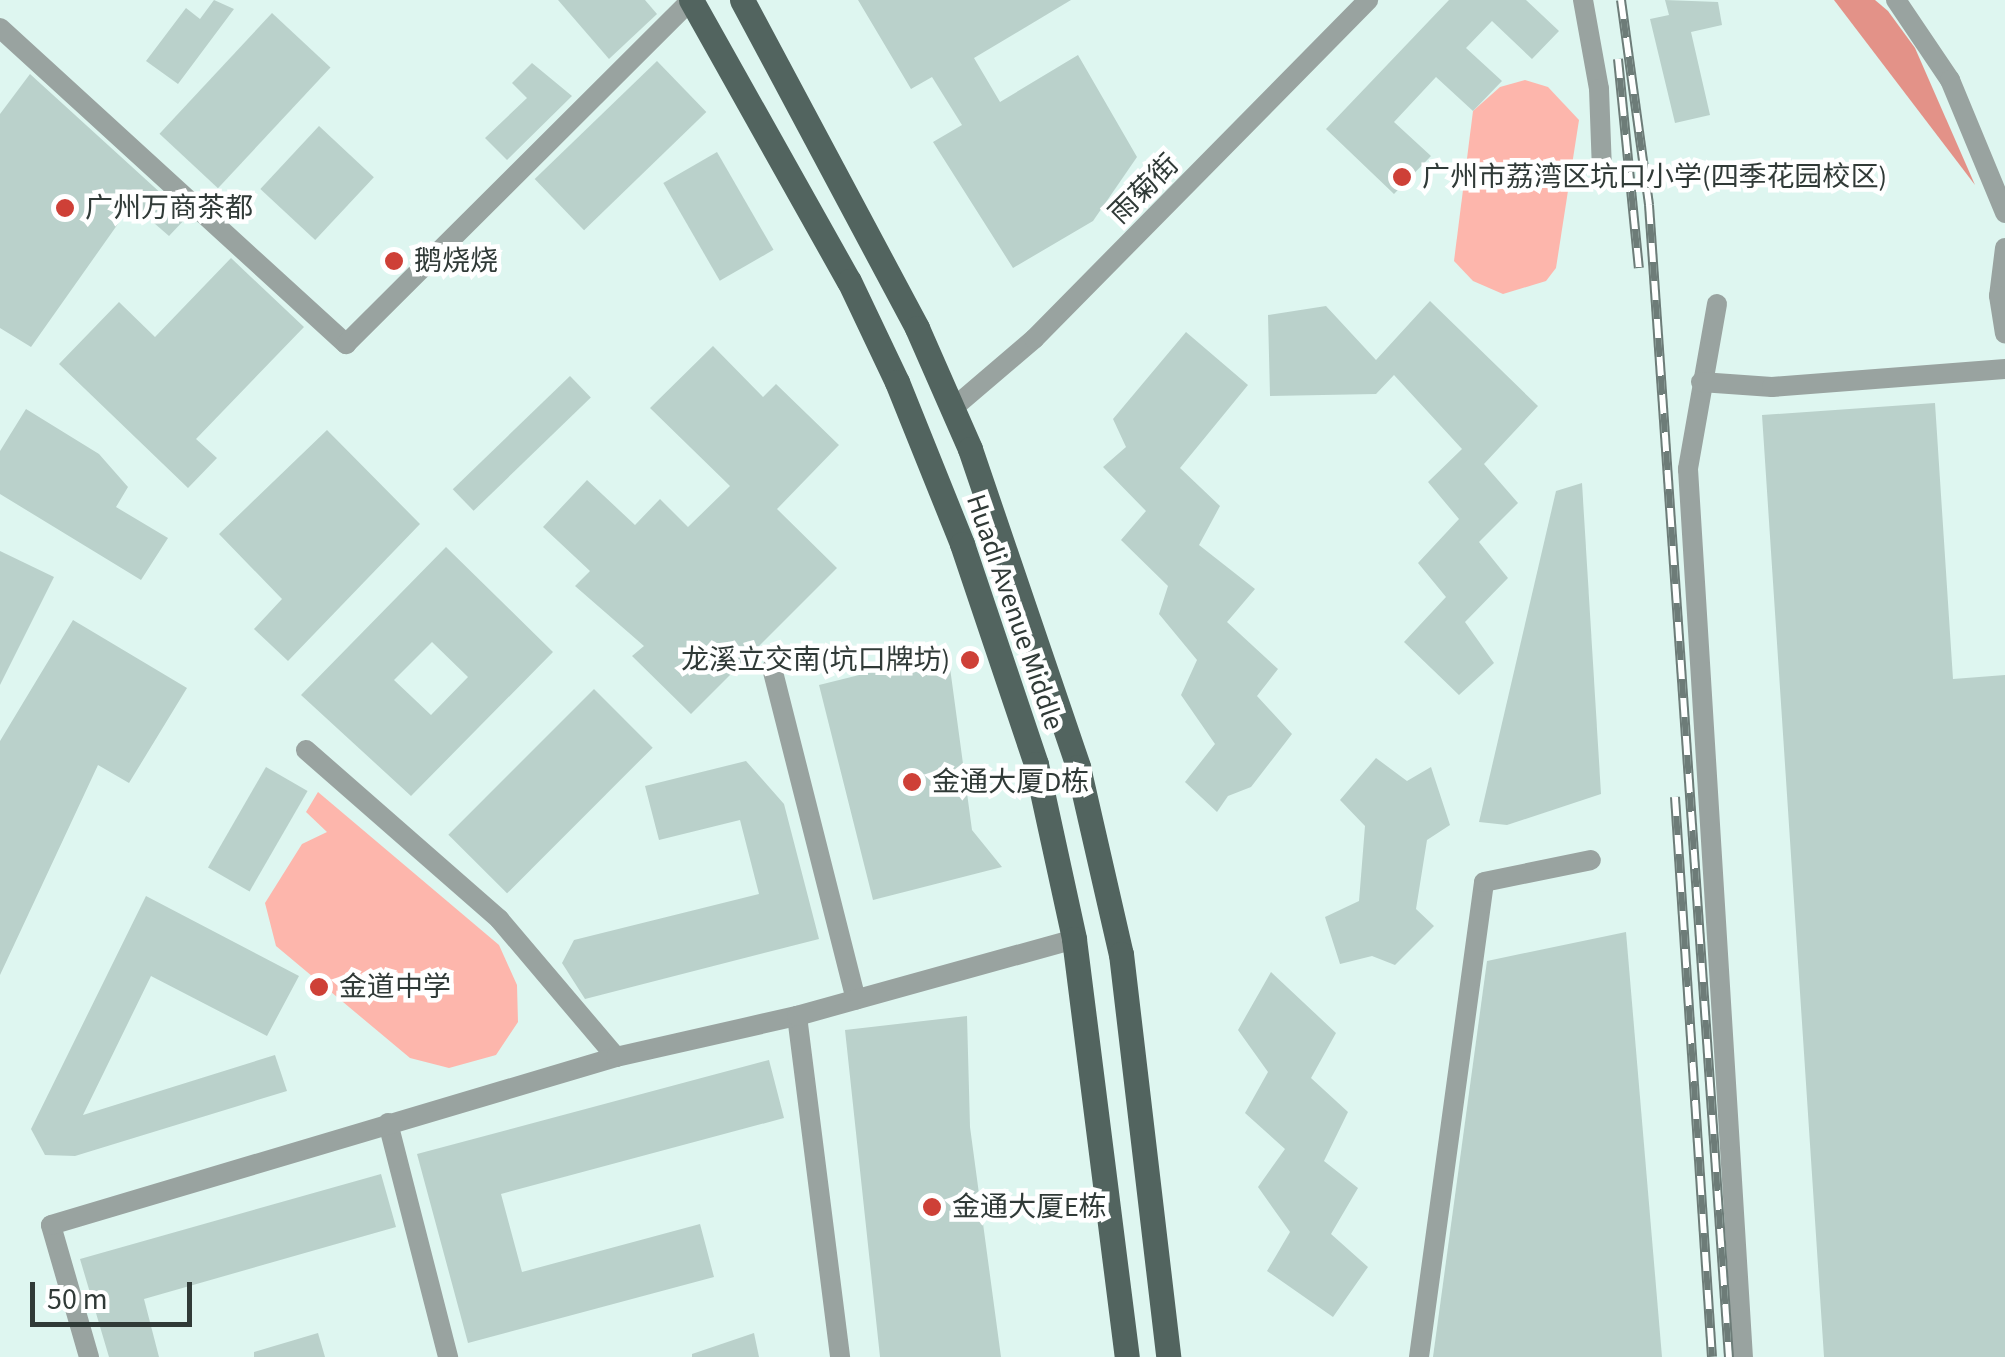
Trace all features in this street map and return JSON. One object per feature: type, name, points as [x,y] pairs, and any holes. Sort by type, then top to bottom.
[{"type":"main road","name":"Huadi Avenue Middle","points":[[691,0],[849,282],[931,463],[1036,764],[1074,938],[1126,1357]]},
{"type":"main road","name":"Huadi Avenue Middle","points":[[742,0],[893,281],[952,409],[1078,767],[1106,875],[1168,1357]]},
{"type":"street","points":[[0,28],[346,344],[691,0]]},
{"type":"street","name":"雨菊街","points":[[952,409],[1034,339],[1368,0]]},
{"type":"street","points":[[1584,0],[1599,89],[1602,170]]},
{"type":"street","points":[[1896,0],[1950,80],[2005,213]]},
{"type":"street","points":[[2005,248],[2000,296],[2005,334]]},
{"type":"street","points":[[1717,304],[1688,469],[1743,1357]]},
{"type":"street","points":[[1701,382],[1772,387],[2005,369]]},
{"type":"street","points":[[772,668],[856,1000]]},
{"type":"street","points":[[306,750],[500,919],[616,1057]]},
{"type":"street","points":[[1420,1357],[1484,882],[1591,860]]},
{"type":"street","points":[[89,1357],[51,1225],[616,1057],[797,1016],[1074,938]]},
{"type":"street","points":[[797,1016],[840,1357]]},
{"type":"street","points":[[388,1123],[448,1357]]},
{"type":"shaded area","points":[[1834,0],[1875,0],[1888,11],[1915,48],[1975,185]]},
{"type":"shaded area","points":[[1525,80],[1548,87],[1579,120],[1556,268],[1546,281],[1503,294],[1473,281],[1454,261],[1473,111],[1500,87]]},
{"type":"shaded area","points":[[318,792],[499,945],[517,985],[518,1022],[496,1055],[449,1068],[410,1058],[276,946],[265,903],[302,844],[327,832],[306,812]]},
{"type":"building","points":[[214,0],[234,9],[178,84],[146,61],[186,8],[200,19]]},
{"type":"building","points":[[558,0],[645,0],[657,14],[609,59]]},
{"type":"building","points":[[858,0],[1071,0],[974,58],[1000,102],[1078,55],[1137,157],[1093,221],[1013,268],[933,142],[962,125],[932,77],[911,89]]},
{"type":"building","points":[[1449,0],[1526,0],[1559,31],[1532,59],[1492,21],[1466,48],[1502,81],[1473,111],[1436,77],[1394,122],[1431,156],[1394,194],[1326,129]]},
{"type":"building","points":[[1665,0],[1718,2],[1722,25],[1691,32],[1710,115],[1675,123],[1650,19],[1669,15]]},
{"type":"building","points":[[272,13],[331,68],[218,188],[159,134]]},
{"type":"building","points":[[657,61],[706,112],[584,230],[535,179]]},
{"type":"building","points":[[532,63],[572,96],[507,160],[485,138],[527,98],[512,83]]},
{"type":"building","name":"广州万商茶都","points":[[30,74],[187,217],[169,236],[132,204],[31,347],[0,328],[0,114]]},
{"type":"building","points":[[319,126],[374,177],[315,240],[260,189]]},
{"type":"building","points":[[717,152],[774,250],[720,281],[663,183]]},
{"type":"building","points":[[231,258],[304,327],[196,439],[217,458],[188,488],[59,364],[119,302],[155,337]]},
{"type":"building","points":[[1430,301],[1538,406],[1484,464],[1518,503],[1479,542],[1508,578],[1465,622],[1494,663],[1459,695],[1404,642],[1446,597],[1418,563],[1459,519],[1428,482],[1462,449],[1394,375],[1376,394],[1270,396],[1268,315],[1326,306],[1376,360]]},
{"type":"building","points":[[1186,332],[1248,385],[1180,468],[1220,506],[1199,545],[1255,589],[1227,622],[1278,669],[1257,696],[1292,734],[1251,787],[1228,796],[1217,812],[1185,782],[1215,744],[1181,695],[1197,660],[1159,614],[1168,586],[1121,540],[1146,511],[1103,467],[1126,447],[1113,419]]},
{"type":"building","points":[[713,346],[763,397],[776,384],[839,445],[777,509],[837,568],[691,714],[632,656],[644,646],[575,586],[590,571],[543,527],[587,480],[635,525],[660,499],[688,527],[730,486],[650,408]]},
{"type":"building","points":[[570,376],[591,398],[474,511],[453,489]]},
{"type":"building","points":[[1935,403],[1953,679],[2005,675],[2005,1357],[1824,1357],[1762,415]]},
{"type":"building","points":[[26,409],[99,454],[128,487],[116,507],[168,538],[141,580],[0,494],[0,451]]},
{"type":"building","points":[[327,430],[420,524],[288,661],[254,629],[282,599],[219,534]]},
{"type":"building","points":[[1582,483],[1601,794],[1507,825],[1479,822],[1556,491]]},
{"type":"building","points":[[446,547],[553,652],[411,796],[301,695]],"holes":[[[432,642],[468,677],[431,715],[394,680]]]},
{"type":"building","points":[[0,551],[54,577],[0,685]]},
{"type":"building","points":[[73,620],[187,688],[129,783],[98,765],[0,975],[0,741]]},
{"type":"building","points":[[948,653],[972,830],[1002,867],[873,900],[819,685]]},
{"type":"building","points":[[594,689],[653,748],[507,893],[448,835]]},
{"type":"building","points":[[1376,758],[1407,781],[1431,767],[1450,825],[1427,840],[1416,909],[1434,926],[1395,965],[1372,956],[1340,964],[1325,917],[1359,901],[1365,826],[1340,800]]},
{"type":"building","points":[[746,761],[784,804],[819,939],[585,999],[562,963],[574,940],[759,894],[740,820],[659,840],[645,786]]},
{"type":"building","points":[[266,767],[308,791],[250,891],[208,867]]},
{"type":"building","points":[[146,896],[299,976],[267,1036],[151,976],[83,1115],[275,1055],[287,1091],[75,1156],[45,1155],[31,1129]]},
{"type":"building","points":[[1626,932],[1662,1357],[1433,1357],[1487,961]]},
{"type":"building","points":[[1271,972],[1336,1033],[1311,1078],[1348,1112],[1324,1161],[1358,1188],[1331,1234],[1368,1267],[1333,1317],[1267,1271],[1290,1232],[1258,1187],[1285,1149],[1245,1113],[1268,1072],[1238,1030]]},
{"type":"building","points":[[967,1016],[970,1127],[1001,1357],[880,1357],[845,1030]]},
{"type":"building","points":[[769,1060],[784,1118],[501,1194],[522,1272],[700,1224],[714,1277],[468,1343],[417,1154]]},
{"type":"building","points":[[381,1174],[396,1227],[144,1299],[159,1357],[109,1357],[80,1259]]},
{"type":"building","points":[[318,1333],[325,1357],[254,1357],[254,1352]]},
{"type":"building","points":[[754,1333],[759,1357],[692,1357],[692,1354]]},
{"type":"railway","points":[[1621,0],[1649,205],[1729,1357]]},
{"type":"railway","points":[[1618,59],[1639,268]]},
{"type":"railway","points":[[1675,797],[1712,1357]]},
{"type":"place","name":"广州市荔湾区坑口小学(四季花园校区)","points":[[1402,177]]},
{"type":"place","name":"广州万商茶都","points":[[65,208]]},
{"type":"place","name":"鹅烧烧","points":[[394,261]]},
{"type":"place","name":"龙溪立交南(坑口牌坊)","points":[[970,660]]},
{"type":"place","name":"金通大厦D栋","points":[[912,782]]},
{"type":"place","name":"金道中学","points":[[319,987]]},
{"type":"place","name":"金通大厦E栋","points":[[932,1207]]}]
